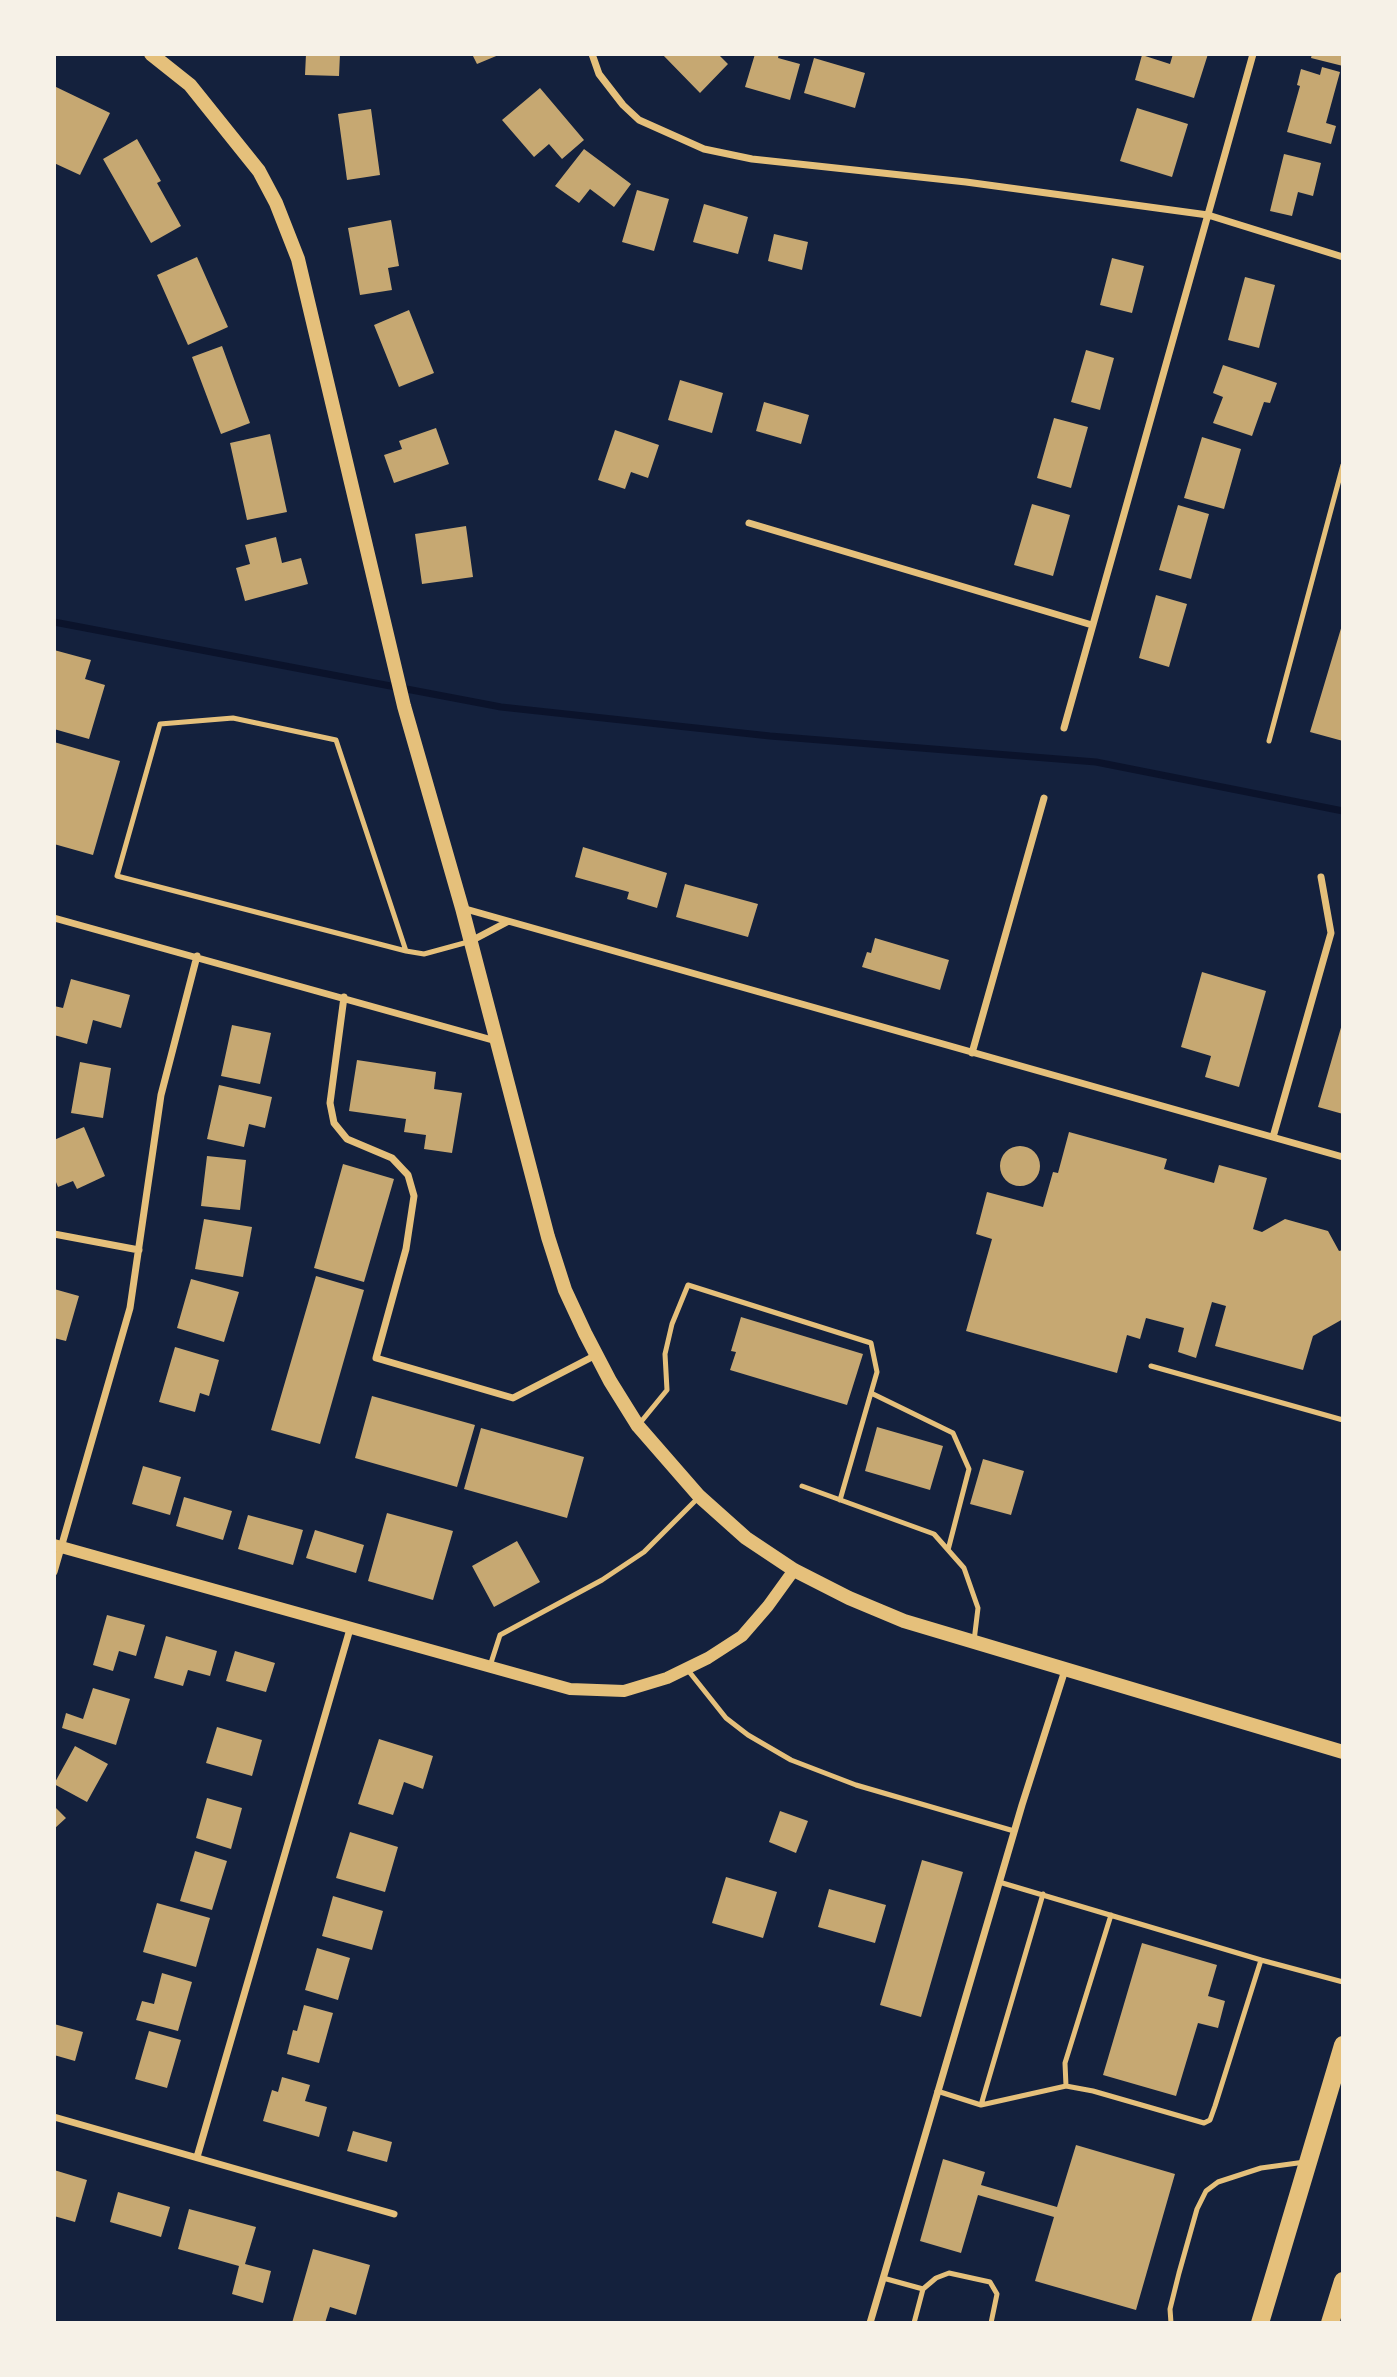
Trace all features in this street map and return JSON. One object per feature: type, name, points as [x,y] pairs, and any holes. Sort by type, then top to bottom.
[{"type":"main road","points":[[151,54],[190,85],[259,171],[294,248],[404,706],[471,941],[552,1251],[565,1290],[596,1355],[638,1426],[699,1496],[746,1538],[794,1570],[849,1598],[904,1620],[974,1642],[1343,1752]]},
{"type":"main road","points":[[1260,2323],[1343,2045]]},
{"type":"main road","points":[[1330,2323],[1343,2281]]},
{"type":"street","points":[[592,54],[599,74],[623,105],[639,120],[704,149],[752,159],[966,182],[1208,215],[1343,257]]},
{"type":"street","points":[[1064,728],[1253,54]]},
{"type":"street","points":[[749,523],[1093,625]]},
{"type":"street","points":[[972,1053],[1044,798]]},
{"type":"street","points":[[1273,1137],[1331,933],[1321,877]]},
{"type":"street","points":[[462,908],[1343,1157]]},
{"type":"street","points":[[54,918],[497,1041]]},
{"type":"street","points":[[471,941],[508,922]]},
{"type":"street","points":[[54,1572],[58,1546],[130,1308],[161,1095],[197,956]]},
{"type":"street","points":[[344,998],[330,1103],[334,1123],[347,1139],[392,1158],[408,1175],[414,1196],[406,1249],[376,1358],[513,1398],[596,1355]]},
{"type":"street","points":[[54,1234],[139,1250]]},
{"type":"street","points":[[58,1546],[569,1689],[624,1691],[687,1669],[742,1636],[794,1570]]},
{"type":"street","points":[[197,2157],[350,1629]]},
{"type":"street","points":[[870,2323],[1014,1831],[1065,1668]]},
{"type":"street","points":[[54,2117],[394,2214]]},
{"type":"lane","points":[[1269,741],[1343,465]]},
{"type":"lane","points":[[406,951],[336,740],[233,718],[160,723],[117,876],[406,951],[424,954],[471,941]]},
{"type":"lane","points":[[638,1426],[667,1390],[664,1354],[672,1324],[688,1285],[871,1343],[877,1372],[840,1500]]},
{"type":"lane","points":[[1151,1366],[1343,1420]]},
{"type":"lane","points":[[871,1393],[953,1433],[969,1469],[948,1550]]},
{"type":"lane","points":[[802,1486],[934,1534],[964,1568],[978,1608],[974,1642]]},
{"type":"lane","points":[[489,1667],[500,1635],[602,1580],[643,1552],[699,1496]]},
{"type":"lane","points":[[687,1669],[726,1718],[748,1735],[790,1760],[856,1785],[1014,1831]]},
{"type":"lane","points":[[999,1882],[1343,1982]]},
{"type":"lane","points":[[981,2105],[1043,1894]]},
{"type":"lane","points":[[1066,2086],[1065,2063],[1111,1915]]},
{"type":"lane","points":[[937,2091],[981,2105],[1066,2086],[1093,2091],[1204,2123],[1210,2120],[1261,1959]]},
{"type":"lane","points":[[1171,2323],[1170,2309],[1179,2273],[1197,2208],[1206,2191],[1218,2182],[1261,2168],[1308,2162]]},
{"type":"lane","points":[[914,2323],[923,2289],[936,2278],[949,2273],[990,2282],[997,2294],[991,2323]]},
{"type":"lane","points":[[883,2278],[923,2289]]},
{"type":"building","points":[[306,54],[340,54],[339,76],[305,75]]},
{"type":"building","points":[[472,54],[501,54],[477,64]]},
{"type":"building","points":[[662,54],[718,54],[728,64],[700,93]]},
{"type":"building","points":[[755,54],[779,54],[778,58],[800,64],[790,100],[745,87]]},
{"type":"building","points":[[1173,54],[1208,54],[1194,98],[1135,80],[1142,55],[1170,64]]},
{"type":"building","points":[[1312,54],[1343,54],[1343,66],[1311,58]]},
{"type":"building","points":[[814,58],[865,73],[855,108],[804,93]]},
{"type":"building","points":[[1322,67],[1340,72],[1326,123],[1336,126],[1331,144],[1287,132],[1300,86],[1297,85],[1301,69],[1320,75]]},
{"type":"building","points":[[54,86],[110,113],[80,175],[54,163]]},
{"type":"building","points":[[540,88],[584,140],[562,159],[549,144],[534,157],[502,120]]},
{"type":"building","points":[[1137,108],[1188,124],[1172,177],[1120,161]]},
{"type":"building","points":[[371,109],[380,175],[347,180],[338,114]]},
{"type":"building","points":[[137,139],[161,181],[157,183],[181,226],[151,243],[103,159]]},
{"type":"building","points":[[584,149],[631,184],[614,207],[590,189],[579,203],[555,186]]},
{"type":"building","points":[[1284,154],[1321,163],[1313,196],[1298,192],[1292,216],[1270,211]]},
{"type":"building","points":[[637,190],[669,199],[654,251],[622,242]]},
{"type":"building","points":[[704,204],[748,217],[738,254],[693,242]]},
{"type":"building","points":[[391,220],[399,266],[388,268],[392,290],[360,295],[348,228]]},
{"type":"building","points":[[774,234],[808,242],[802,270],[768,261]]},
{"type":"building","points":[[197,257],[228,327],[188,345],[157,275]]},
{"type":"building","points":[[1112,258],[1144,266],[1132,313],[1100,305]]},
{"type":"building","points":[[1245,277],[1275,285],[1259,348],[1228,340]]},
{"type":"building","points":[[409,310],[434,373],[399,387],[374,325]]},
{"type":"building","points":[[222,346],[250,423],[221,434],[192,357]]},
{"type":"building","points":[[1086,350],[1114,358],[1100,410],[1071,402]]},
{"type":"building","points":[[1223,365],[1277,383],[1270,403],[1264,402],[1252,436],[1213,423],[1223,397],[1213,393]]},
{"type":"building","points":[[680,380],[723,393],[712,433],[668,420]]},
{"type":"building","points":[[764,402],[809,415],[801,444],[756,431]]},
{"type":"building","points":[[1054,418],[1088,427],[1071,488],[1037,478]]},
{"type":"building","points":[[436,428],[449,464],[394,483],[384,455],[402,449],[399,441]]},
{"type":"building","points":[[615,430],[659,445],[648,478],[631,472],[625,489],[598,480]]},
{"type":"building","points":[[270,434],[287,512],[247,520],[230,443]]},
{"type":"building","points":[[1202,437],[1241,449],[1224,509],[1184,498]]},
{"type":"building","points":[[1032,504],[1070,515],[1053,576],[1014,565]]},
{"type":"building","points":[[1178,505],[1209,514],[1191,579],[1159,570]]},
{"type":"building","points":[[466,526],[473,577],[422,584],[415,534]]},
{"type":"building","points":[[276,537],[282,563],[301,558],[308,584],[245,601],[236,568],[250,564],[245,545]]},
{"type":"building","points":[[1156,595],[1187,604],[1169,667],[1139,658]]},
{"type":"building","points":[[1343,625],[1343,741],[1310,732]]},
{"type":"building","points":[[54,650],[91,660],[85,679],[105,685],[89,739],[54,729]]},
{"type":"building","points":[[54,742],[120,761],[93,855],[54,844]]},
{"type":"building","points":[[583,847],[667,873],[657,908],[627,899],[629,892],[575,877]]},
{"type":"building","points":[[685,884],[758,904],[748,937],[676,917]]},
{"type":"building","points":[[875,938],[949,960],[940,990],[862,967],[867,952],[871,953]]},
{"type":"building","points":[[1202,972],[1266,991],[1239,1087],[1205,1077],[1211,1056],[1181,1047]]},
{"type":"building","points":[[71,979],[130,995],[121,1028],[93,1020],[87,1044],[54,1035],[54,1006],[63,1008]]},
{"type":"building","points":[[1343,1024],[1343,1114],[1318,1107]]},
{"type":"building","points":[[232,1025],[271,1033],[260,1084],[221,1076]]},
{"type":"building","points":[[357,1060],[436,1072],[434,1089],[462,1093],[452,1153],[424,1149],[426,1135],[404,1132],[406,1119],[349,1111]]},
{"type":"building","points":[[80,1062],[111,1068],[103,1118],[71,1113]]},
{"type":"building","points":[[219,1085],[272,1097],[265,1128],[249,1124],[244,1147],[207,1139]]},
{"type":"building","points":[[84,1127],[105,1176],[77,1189],[73,1181],[58,1187],[54,1177],[54,1140]]},
{"type":"building","points":[[1069,1132],[1167,1159],[1164,1169],[1214,1183],[1219,1165],[1267,1178],[1253,1229],[1262,1232],[1285,1219],[1328,1231],[1339,1251],[1343,1250],[1343,1319],[1313,1336],[1303,1370],[1215,1346],[1226,1306],[1212,1302],[1196,1358],[1178,1352],[1184,1328],[1146,1318],[1140,1339],[1127,1335],[1117,1373],[966,1331],[992,1239],[976,1234],[987,1192],[1043,1207],[1053,1172],[1058,1173]]},
{"type":"building","points":[[1020,1146],[1034,1152],[1040,1166],[1034,1180],[1020,1186],[1006,1180],[1000,1166],[1006,1152]]},
{"type":"building","points":[[207,1156],[246,1160],[240,1210],[201,1206]]},
{"type":"building","points":[[343,1164],[394,1179],[364,1282],[314,1268]]},
{"type":"building","points":[[204,1219],[252,1227],[243,1277],[195,1269]]},
{"type":"building","points":[[316,1276],[364,1290],[320,1444],[271,1430]]},
{"type":"building","points":[[191,1279],[239,1292],[224,1342],[177,1328]]},
{"type":"building","points":[[54,1289],[79,1296],[66,1341],[54,1338]]},
{"type":"building","points":[[741,1317],[863,1354],[847,1405],[730,1370],[736,1352],[731,1351]]},
{"type":"building","points":[[175,1347],[219,1360],[209,1396],[200,1393],[195,1412],[159,1402]]},
{"type":"building","points":[[372,1396],[475,1425],[457,1487],[355,1458]]},
{"type":"building","points":[[877,1427],[943,1446],[930,1490],[865,1471]]},
{"type":"building","points":[[481,1428],[584,1457],[567,1518],[464,1489]]},
{"type":"building","points":[[983,1459],[1024,1471],[1011,1515],[970,1504]]},
{"type":"building","points":[[143,1466],[181,1477],[170,1515],[132,1504]]},
{"type":"building","points":[[184,1497],[232,1511],[223,1540],[176,1526]]},
{"type":"building","points":[[387,1513],[453,1531],[433,1600],[368,1581]]},
{"type":"building","points":[[248,1515],[303,1530],[293,1565],[238,1549]]},
{"type":"building","points":[[315,1530],[364,1545],[356,1573],[306,1558]]},
{"type":"building","points":[[517,1541],[540,1582],[494,1607],[472,1566]]},
{"type":"building","points":[[107,1615],[145,1625],[136,1656],[119,1651],[113,1671],[93,1665]]},
{"type":"building","points":[[166,1636],[217,1651],[210,1676],[188,1670],[183,1686],[154,1678]]},
{"type":"building","points":[[235,1651],[275,1663],[266,1692],[226,1681]]},
{"type":"building","points":[[93,1688],[130,1699],[116,1745],[62,1728],[66,1713],[83,1719]]},
{"type":"building","points":[[217,1727],[262,1740],[252,1776],[206,1763]]},
{"type":"building","points":[[379,1739],[433,1756],[423,1789],[404,1782],[393,1815],[358,1804]]},
{"type":"building","points":[[75,1746],[108,1764],[87,1802],[54,1784]]},
{"type":"building","points":[[207,1798],[242,1808],[231,1849],[196,1838]]},
{"type":"building","points":[[54,1806],[66,1818],[54,1829]]},
{"type":"building","points":[[780,1811],[808,1821],[796,1853],[769,1842]]},
{"type":"building","points":[[350,1832],[398,1847],[385,1892],[336,1878]]},
{"type":"building","points":[[195,1851],[227,1861],[212,1910],[180,1901]]},
{"type":"building","points":[[922,1860],[963,1872],[921,2017],[880,2005]]},
{"type":"building","points":[[726,1877],[777,1892],[763,1938],[712,1923]]},
{"type":"building","points":[[829,1889],[886,1905],[875,1943],[818,1927]]},
{"type":"building","points":[[333,1896],[383,1911],[372,1950],[322,1936]]},
{"type":"building","points":[[157,1903],[210,1918],[196,1967],[143,1952]]},
{"type":"building","points":[[1142,1943],[1217,1965],[1208,1996],[1225,2001],[1218,2028],[1198,2023],[1176,2096],[1103,2075]]},
{"type":"building","points":[[317,1948],[350,1958],[338,2000],[305,1990]]},
{"type":"building","points":[[162,1973],[192,1982],[178,2031],[136,2020],[142,2001],[154,2004]]},
{"type":"building","points":[[304,2005],[333,2013],[319,2063],[287,2054],[293,2030],[297,2031]]},
{"type":"building","points":[[54,2024],[83,2032],[75,2061],[54,2055]]},
{"type":"building","points":[[149,2031],[181,2040],[167,2088],[135,2079]]},
{"type":"building","points":[[282,2077],[310,2085],[305,2101],[327,2107],[319,2137],[263,2121],[272,2090],[278,2092]]},
{"type":"building","points":[[353,2131],[392,2142],[387,2162],[347,2151]]},
{"type":"building","points":[[1076,2145],[1175,2174],[1136,2310],[1035,2281],[1054,2217],[978,2195],[961,2253],[920,2241],[943,2159],[985,2172],[981,2185],[1057,2207]]},
{"type":"building","points":[[54,2170],[87,2180],[75,2222],[54,2216]]},
{"type":"building","points":[[118,2192],[170,2207],[161,2237],[110,2222]]},
{"type":"building","points":[[189,2209],[256,2227],[245,2264],[271,2271],[263,2303],[232,2294],[239,2266],[178,2249]]},
{"type":"building","points":[[313,2249],[370,2265],[356,2315],[330,2307],[325,2323],[292,2323]]},
{"type":"waterway","points":[[54,622],[501,707],[770,736],[1096,762],[1343,811]]}]
